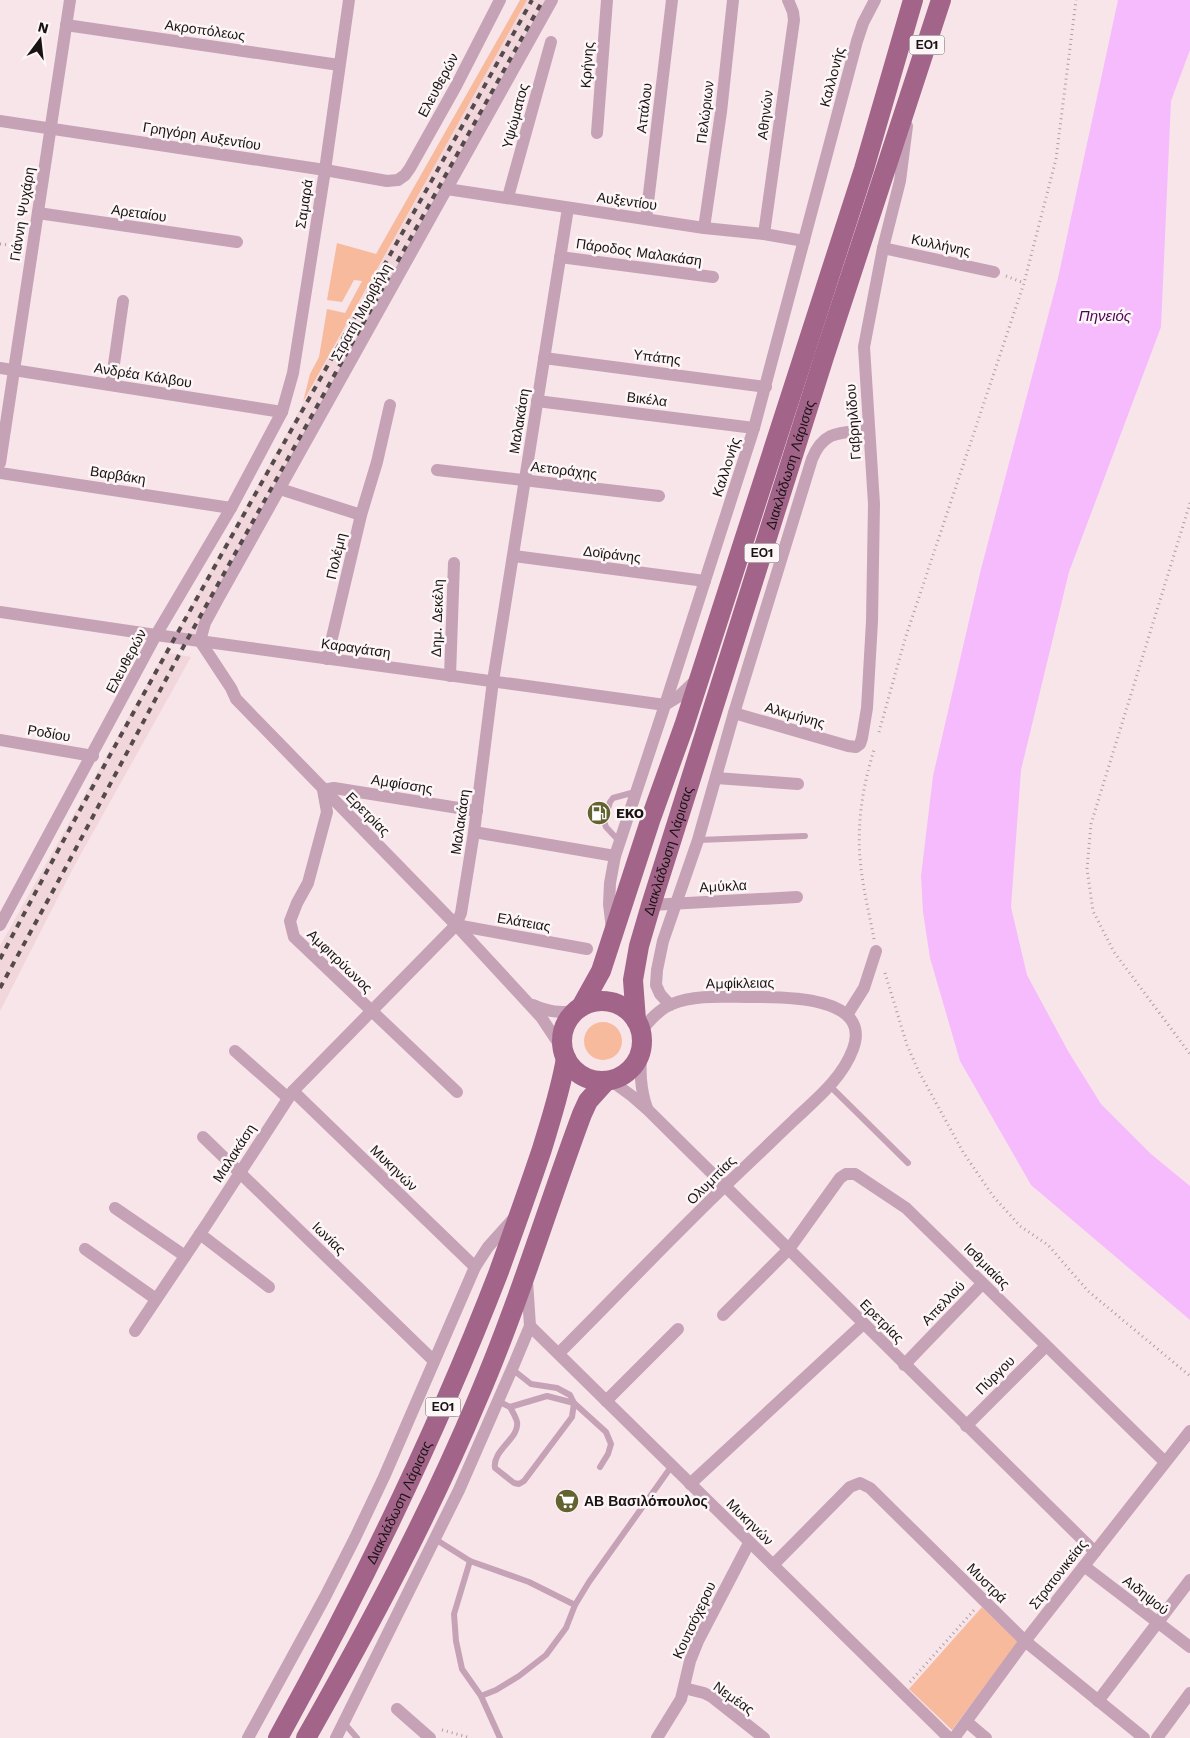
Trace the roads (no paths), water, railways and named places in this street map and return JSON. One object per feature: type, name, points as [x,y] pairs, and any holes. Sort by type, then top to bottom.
[{"type":"main road","name":"Διακλάδωση Λάρισας","points":[[578,1009],[600,971],[613,937],[699,678],[864,169],[913,0]]},
{"type":"main road","name":"Διακλάδωση Λάρισας","points":[[639,1034],[633,980],[639,946],[759,562],[941,0]]},
{"type":"main road","points":[[578,1009],[593,1002],[605,1001],[617,1004],[628,1011],[639,1034]]},
{"type":"main road","name":"ΕΟ1","points":[[564,1054],[562,1039],[564,1029],[569,1019],[578,1009]]},
{"type":"main road","name":"ΕΟ1","points":[[608,1080],[621,1076],[630,1070],[637,1060],[639,1034]]},
{"type":"main road","name":"Διακλάδωση Λάρισας","points":[[278,1738],[358,1587],[426,1445],[484,1310],[522,1208],[557,1100],[564,1054]]},
{"type":"main road","points":[[564,1054],[573,1068],[582,1076],[594,1080],[608,1080]]},
{"type":"main road","name":"Διακλάδωση Λάρισας","points":[[306,1738],[417,1533],[479,1397],[582,1114],[588,1101],[608,1080]]},
{"type":"street","name":"Γιάννη Ψυχάρη","points":[[0,463],[70,0]]},
{"type":"street","name":"Σαμαρά","points":[[282,412],[292,373],[325,170],[349,0]]},
{"type":"street","name":"Ελευθερών","points":[[398,180],[406,175],[410,168],[456,86],[500,0]]},
{"type":"street","name":"Στρατή Μυριβήλη","points":[[200,641],[211,611],[552,0]]},
{"type":"street","name":"Κρήνης","points":[[597,133],[607,0]]},
{"type":"street","name":"Αττάλου","points":[[646,219],[672,0]]},
{"type":"street","name":"Πελώριων","points":[[704,228],[721,112],[733,0]]},
{"type":"street","name":"Αθηνών","points":[[764,234],[794,20],[788,0]]},
{"type":"street","name":"Καλλoνής","points":[[613,937],[609,904],[614,856],[665,705],[754,428],[857,40],[873,2]]},
{"type":"street","name":"Ακροπόλεως","points":[[66,25],[339,65]]},
{"type":"street","name":"Υψώματος","points":[[508,198],[551,42]]},
{"type":"street","name":"Γαβρηιλίδου","points":[[848,746],[856,747],[860,744],[867,708],[868,691],[874,504],[864,347],[883,248],[900,181],[912,89]]},
{"type":"street","name":"Γρηγόρη Αυξεντίου","points":[[0,121],[387,181],[398,180]]},
{"type":"street","name":"Αυξεντίου","points":[[446,189],[704,228],[764,234],[804,241]]},
{"type":"street","name":"Μαλακάση","points":[[135,1331],[291,1094],[456,925],[461,912],[474,832],[493,681],[568,208]]},
{"type":"street","name":"Αρεταίου","points":[[38,213],[237,242]]},
{"type":"street","name":"Κυλλήνης","points":[[883,248],[994,272]]},
{"type":"street","name":"Πάροδος Μαλακάση","points":[[560,256],[713,277]]},
{"type":"street","points":[[111,385],[123,301]]},
{"type":"street","name":"Υπάτης","points":[[544,358],[766,387]]},
{"type":"street","name":"Ανδρέα Κάλβου","points":[[0,368],[282,412]]},
{"type":"street","name":"Βικέλα","points":[[537,401],[754,428]]},
{"type":"street","name":"Πολέμη","points":[[327,659],[361,515],[377,462],[390,405]]},
{"type":"street","name":"Ελευθερών","points":[[0,925],[93,756],[156,636],[230,508],[282,412]]},
{"type":"street","points":[[670,1004],[657,989],[656,981],[663,941],[698,840],[734,713],[812,459],[817,447],[825,438],[834,433],[868,430]]},
{"type":"street","name":"Αετοράχης","points":[[437,470],[659,496]]},
{"type":"street","name":"Βαρβάκη","points":[[0,473],[230,508]]},
{"type":"street","points":[[280,488],[361,515]]},
{"type":"street","name":"Δοϊράνης","points":[[514,556],[705,581]]},
{"type":"street","points":[[759,562],[763,619]]},
{"type":"street","name":"Δημ. Δεκέλη","points":[[450,676],[454,563]]},
{"type":"street","name":"Καραγάτση","points":[[0,612],[156,636],[665,705]]},
{"type":"street","name":"Ερετρίας","points":[[200,641],[231,688],[236,699],[322,790],[456,925],[541,1017],[564,1054]]},
{"type":"street","points":[[665,705],[678,697],[699,678]]},
{"type":"street","name":"Αλκμήνης","points":[[734,713],[848,746]]},
{"type":"street","name":"Ροδίου","points":[[0,740],[93,756]]},
{"type":"street","points":[[716,778],[798,784]]},
{"type":"street","name":"Αμφίσσης","points":[[322,790],[334,788],[477,811]]},
{"type":"street","name":"Αμφιτρύωνος","points":[[322,790],[327,812],[308,883],[290,921],[294,938],[457,1092]]},
{"type":"street","points":[[474,832],[614,856]]},
{"type":"street","name":"Αμύκλα","points":[[651,905],[797,897]]},
{"type":"street","name":"Ελάτειας","points":[[456,925],[587,949]]},
{"type":"street","points":[[847,1015],[864,988],[876,951]]},
{"type":"street","name":"Αμφίκλειας","points":[[639,1034],[650,1020],[670,1004],[685,1000],[708,998],[794,998],[828,1004],[847,1015]]},
{"type":"street","name":"Ερετρίας","points":[[525,1000],[534,1006],[559,1013],[578,1009]]},
{"type":"street","name":"Ολυμπίας","points":[[559,1353],[725,1186],[830,1086],[854,1047],[856,1032],[847,1015]]},
{"type":"street","name":"Ερετρίας","points":[[639,1034],[640,1080],[648,1110]]},
{"type":"street","name":"Μυκηνών","points":[[235,1051],[291,1094],[475,1267]]},
{"type":"street","name":"Ερετρίας","points":[[608,1080],[632,1096],[648,1110],[1095,1552]]},
{"type":"street","name":"Ιωνίας","points":[[203,1137],[434,1361]]},
{"type":"street","name":"Ισθμιαίας","points":[[723,1314],[789,1249],[840,1178],[846,1174],[855,1174],[906,1208],[1165,1462]]},
{"type":"street","points":[[115,1208],[185,1256]]},
{"type":"street","points":[[248,1738],[321,1605],[355,1538],[384,1477],[475,1267],[488,1247],[522,1208]]},
{"type":"street","points":[[200,1234],[269,1287]]},
{"type":"street","points":[[85,1249],[156,1298]]},
{"type":"street","points":[[336,1738],[435,1540],[498,1402],[530,1326],[526,1270]]},
{"type":"street","name":"Απελλού","points":[[904,1365],[982,1284]]},
{"type":"street","points":[[690,1484],[863,1324]]},
{"type":"street","name":"Μυκηνών","points":[[530,1326],[949,1738]]},
{"type":"street","points":[[606,1401],[678,1329]]},
{"type":"street","name":"Πύργου","points":[[966,1426],[1046,1346]]},
{"type":"street","name":"Στρατονικείας","points":[[954,1738],[1025,1641],[1190,1431]]},
{"type":"street","name":"Μυστρά","points":[[773,1565],[850,1487],[860,1483],[870,1488],[1025,1641],[1144,1738]]},
{"type":"street","name":"Κουτσόχερου","points":[[657,1738],[677,1708],[690,1661],[698,1641],[749,1543]]},
{"type":"street","name":"Αιδηψού","points":[[1084,1566],[1190,1648]]},
{"type":"street","points":[[1098,1701],[1190,1580]]},
{"type":"street","name":"Νεμέας","points":[[684,1688],[704,1693],[712,1698],[764,1738]]},
{"type":"street","points":[[1157,1738],[1190,1693]]},
{"type":"street","points":[[397,1710],[430,1738]]},
{"type":"street","points":[[967,1722],[986,1738]]},
{"type":"lane","points":[[619,841],[606,827],[604,821],[610,802],[614,798],[635,792]]},
{"type":"lane","points":[[698,840],[805,836]]},
{"type":"lane","points":[[830,1086],[908,1163]]},
{"type":"lane","points":[[512,1369],[531,1384],[557,1388],[570,1395],[574,1403],[606,1432],[611,1444],[608,1454],[600,1467]]},
{"type":"lane","points":[[498,1402],[510,1407],[548,1396],[574,1403]]},
{"type":"lane","points":[[510,1407],[517,1422],[516,1429],[494,1462],[495,1468],[514,1483],[519,1484],[524,1481],[572,1417],[574,1403]]},
{"type":"lane","points":[[481,1696],[496,1690],[512,1680],[546,1655],[566,1628],[575,1605],[672,1466]]},
{"type":"lane","points":[[435,1540],[470,1562],[529,1582],[575,1605]]},
{"type":"lane","points":[[470,1562],[454,1614],[456,1641],[462,1669],[481,1696],[500,1738]]},
{"type":"lane","points":[[344,1723],[357,1738]]},
{"type":"water","name":"Πηνειός","points":[[1118,0],[1190,0],[1190,50],[1171,101],[1161,327],[1069,572],[1021,770],[1011,907],[1027,975],[1068,1051],[1101,1104],[1151,1154],[1190,1186],[1190,1320],[1031,1185],[960,1061],[930,958],[923,912],[921,876],[933,776],[981,569],[1058,278]]},
{"type":"railway","points":[[0,959],[197,598],[532,0]]},
{"type":"railway","points":[[0,988],[187,640],[543,0]]},
{"type":"place","name":"EKO","points":[[599,813]]},
{"type":"place","name":"ΑΒ Βασιλόπουλος","points":[[567,1501]]}]
